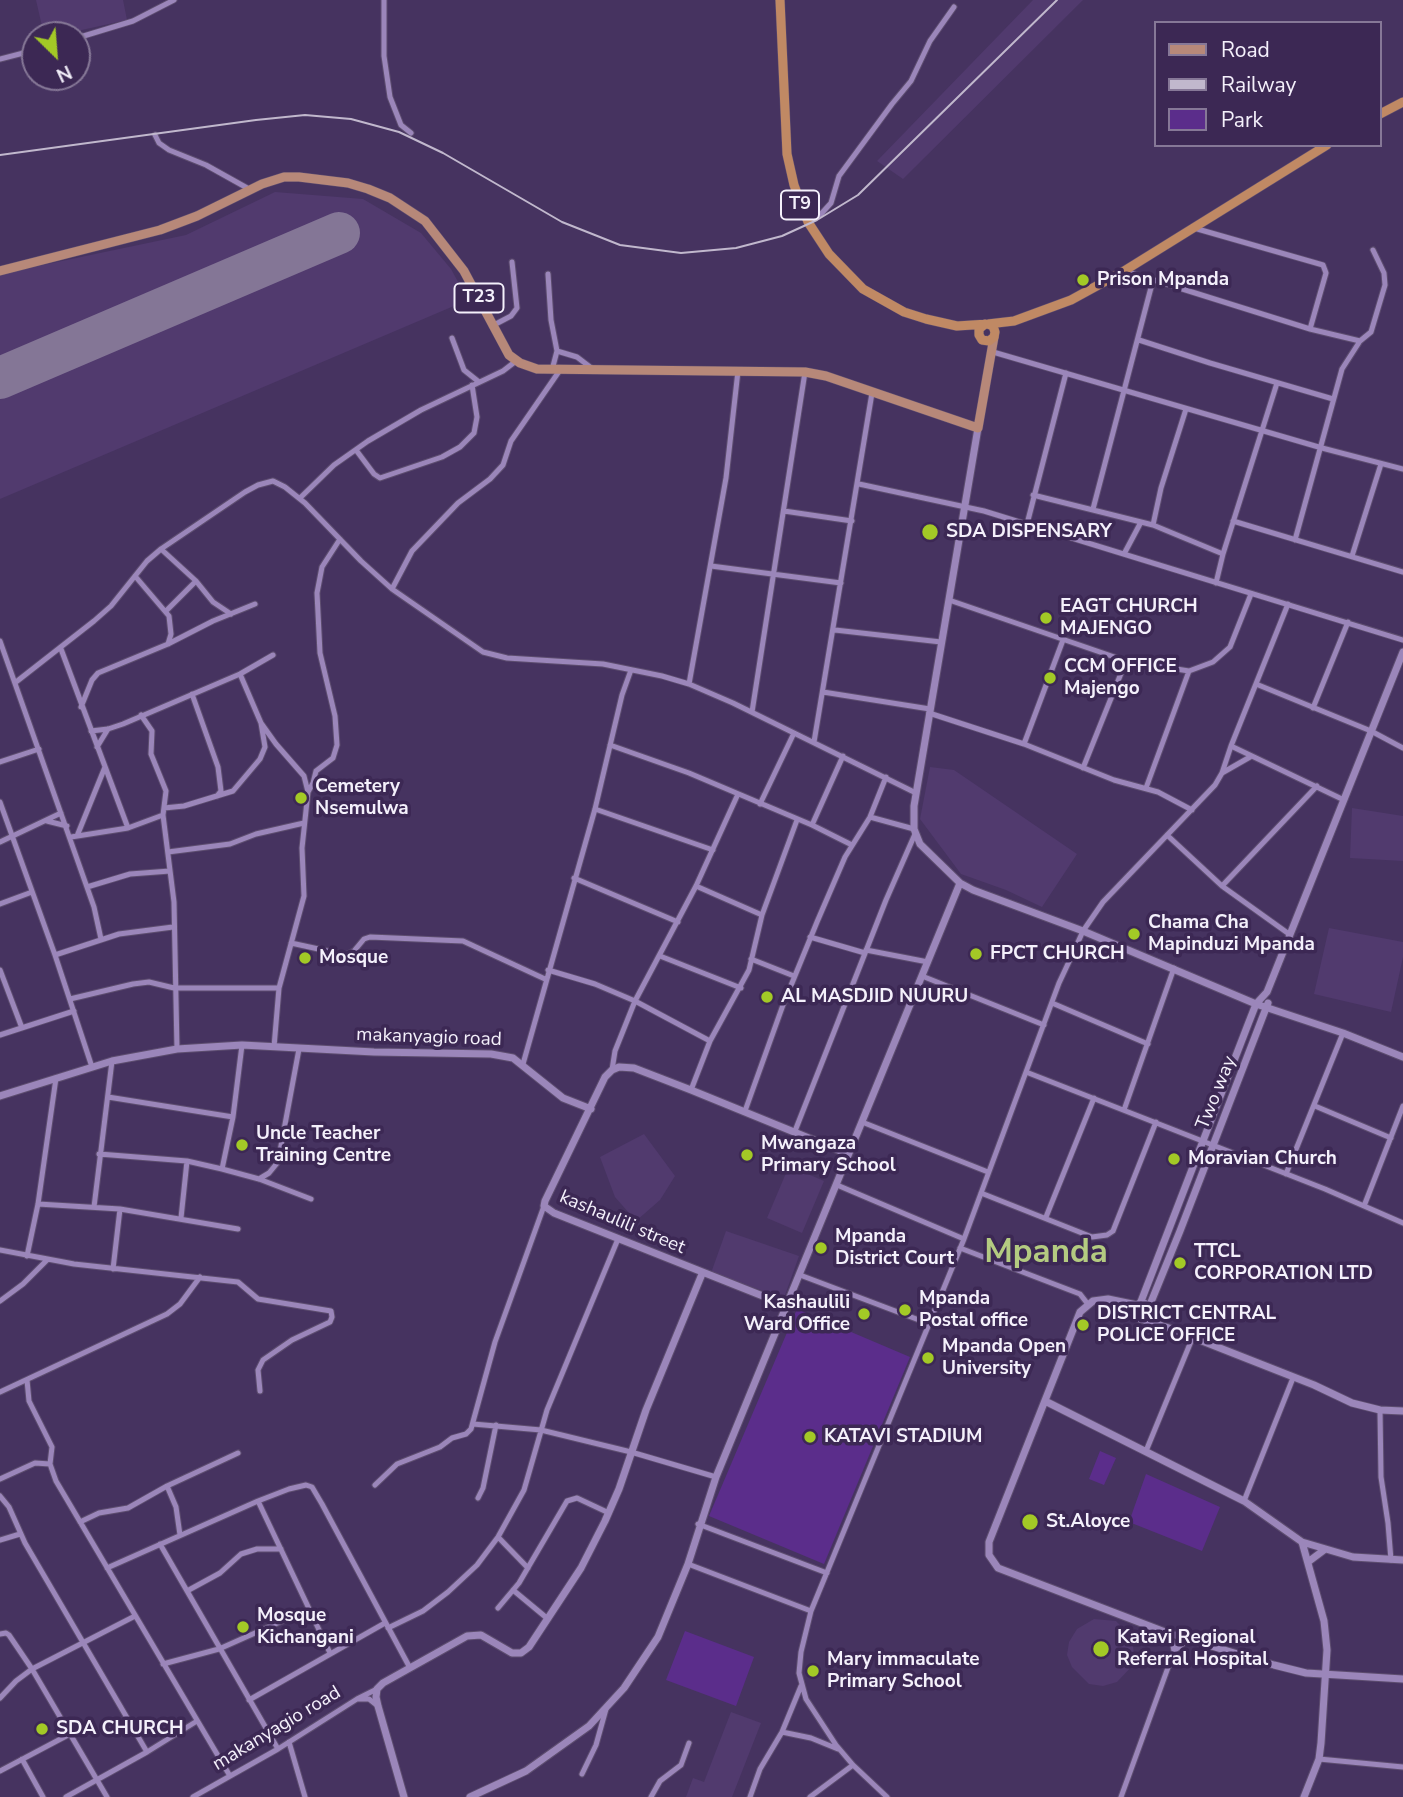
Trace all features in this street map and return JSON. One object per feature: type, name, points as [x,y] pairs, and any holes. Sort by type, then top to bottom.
[{"type":"highway","name":"T9","points":[[780,0],[787,154],[794,185],[808,222],[830,254],[863,289],[904,312],[957,326],[989,341],[1014,321]]},
{"type":"highway","points":[[1382,113],[1403,102]]},
{"type":"highway","name":"T9","points":[[957,326],[1014,321],[1072,300],[1124,271],[1324,147]]},
{"type":"highway","points":[[981,339],[979,329],[987,324],[995,329],[995,335]]},
{"type":"main road","name":"T23","points":[[0,271],[160,230],[197,216],[273,179],[299,177],[348,183],[390,198],[425,221],[464,271],[492,326],[509,355],[516,361]]},
{"type":"main road","points":[[516,361],[529,367],[556,370],[805,372],[826,376],[978,428],[995,335]]},
{"type":"main road","points":[[981,339],[992,357]]},
{"type":"street","points":[[91,34],[133,21],[174,0]]},
{"type":"street","points":[[384,0],[384,56],[390,97],[398,121],[411,132]]},
{"type":"street","points":[[808,222],[821,214],[831,203],[839,176],[911,81],[930,41],[954,7]]},
{"type":"street","points":[[0,59],[21,54]]},
{"type":"street","points":[[155,135],[159,143],[169,150],[206,165],[249,190]]},
{"type":"street","points":[[1194,228],[1323,265],[1326,274],[1310,329]]},
{"type":"street","points":[[1295,540],[1342,369],[1360,341],[1371,332],[1385,285],[1384,273],[1373,250]]},
{"type":"street","points":[[492,326],[511,316],[517,307],[512,262]]},
{"type":"street","points":[[1124,271],[1310,329],[1360,341]]},
{"type":"street","points":[[392,589],[403,563],[412,551],[458,503],[490,479],[503,465],[511,441],[556,370],[557,351],[551,320],[548,274]]},
{"type":"street","points":[[1093,509],[1153,280]]},
{"type":"street","points":[[452,338],[464,370],[480,382]]},
{"type":"street","points":[[1139,340],[1334,399]]},
{"type":"street","points":[[557,351],[577,357],[594,370]]},
{"type":"street","points":[[992,357],[1066,373],[1261,431],[1403,469]]},
{"type":"street","points":[[300,498],[334,465],[356,450],[421,410],[503,372],[516,361]]},
{"type":"street","points":[[689,684],[726,478],[738,371]]},
{"type":"street","points":[[752,712],[805,372]]},
{"type":"street","points":[[1027,524],[1066,373]]},
{"type":"street","points":[[1216,583],[1277,383]]},
{"type":"street","points":[[356,450],[380,478],[442,457],[460,447],[474,433],[477,417],[472,385]]},
{"type":"street","points":[[814,742],[835,630],[872,393]]},
{"type":"street","points":[[1153,525],[1161,488],[1185,409]]},
{"type":"street","points":[[978,428],[912,817],[914,832],[926,851],[960,883],[973,890],[1083,931],[1256,1004],[1343,1033],[1403,1058]]},
{"type":"street","points":[[1352,556],[1381,464]]},
{"type":"street","points":[[16,682],[61,649],[111,606],[161,549],[258,485],[278,483],[300,498],[392,589],[483,652],[506,658],[603,664],[689,684],[886,776],[916,793]]},
{"type":"street","points":[[859,484],[964,506],[1027,524],[1403,640]]},
{"type":"street","points":[[1033,495],[1153,525],[1223,554]]},
{"type":"street","points":[[785,511],[852,521]]},
{"type":"street","points":[[1233,521],[1403,572]]},
{"type":"street","points":[[1124,554],[1141,522]]},
{"type":"street","points":[[308,792],[316,771],[334,758],[337,745],[335,716],[320,653],[317,593],[322,568],[340,540]]},
{"type":"street","points":[[161,549],[196,581],[213,602],[231,614]]},
{"type":"street","points":[[711,566],[841,583]]},
{"type":"street","points":[[135,576],[166,611],[171,626],[168,644]]},
{"type":"street","points":[[166,611],[196,581]]},
{"type":"street","points":[[949,600],[1126,661],[1189,671],[1213,662],[1230,647],[1251,594]]},
{"type":"street","points":[[81,707],[97,673],[255,604]]},
{"type":"street","points":[[887,1797],[841,1751],[814,1715],[801,1686],[801,1652],[811,1611],[927,1323],[964,1239],[1052,1003],[1083,931],[1103,902],[1208,795],[1222,773],[1230,746],[1288,604]]},
{"type":"street","points":[[1314,708],[1348,622]]},
{"type":"street","points":[[835,630],[941,642]]},
{"type":"street","points":[[1024,744],[1063,640]]},
{"type":"street","points":[[0,641],[61,813],[74,837],[101,939]]},
{"type":"street","points":[[61,649],[128,828]]},
{"type":"street","points":[[1268,1007],[1268,992],[1289,934],[1312,883],[1403,652]]},
{"type":"street","points":[[91,731],[108,729],[240,674],[273,655]]},
{"type":"street","points":[[1083,768],[1126,661]]},
{"type":"street","points":[[523,1064],[631,670]]},
{"type":"street","points":[[1146,788],[1189,671]]},
{"type":"street","points":[[240,674],[261,723],[304,776],[308,792],[301,876],[304,896],[279,988],[274,1046]]},
{"type":"street","points":[[1256,684],[1403,748]]},
{"type":"street","points":[[823,692],[930,711],[1024,744],[1114,780],[1158,792],[1192,810]]},
{"type":"street","points":[[192,694],[218,767],[218,796]]},
{"type":"street","points":[[141,715],[152,731],[151,754],[165,786],[163,815],[170,871],[177,1049]]},
{"type":"street","points":[[164,808],[184,807],[236,789],[260,759],[265,747],[261,723]]},
{"type":"street","points":[[97,747],[108,729]]},
{"type":"street","points":[[760,804],[794,733]]},
{"type":"street","points":[[610,745],[738,794],[852,845]]},
{"type":"street","points":[[1230,746],[1344,800]]},
{"type":"street","points":[[0,762],[39,749]]},
{"type":"street","points":[[812,825],[843,756]]},
{"type":"street","points":[[1222,773],[1250,757]]},
{"type":"street","points":[[74,837],[105,768]]},
{"type":"street","points":[[745,1111],[810,937],[852,845],[870,817],[886,776]]},
{"type":"street","points":[[1222,886],[1317,786]]},
{"type":"street","points":[[591,1109],[601,1083],[611,1070],[615,1051],[635,1002],[696,886],[738,794]]},
{"type":"street","points":[[0,802],[92,1067]]},
{"type":"street","points":[[595,809],[713,850]]},
{"type":"street","points":[[0,842],[61,813]]},
{"type":"street","points":[[74,837],[128,828],[163,815]]},
{"type":"street","points":[[870,817],[914,832]]},
{"type":"street","points":[[150,820],[164,825]]},
{"type":"street","points":[[691,1090],[710,1041],[741,988],[762,915],[797,820]]},
{"type":"street","points":[[47,821],[66,826]]},
{"type":"street","points":[[168,852],[230,844],[256,834],[304,823]]},
{"type":"street","points":[[795,1131],[914,832]]},
{"type":"street","points":[[1167,835],[1222,886],[1289,934]]},
{"type":"street","points":[[87,887],[130,874],[170,871]]},
{"type":"street","points":[[574,878],[678,922]]},
{"type":"street","points":[[470,1797],[526,1771],[568,1742],[606,1709],[652,1648],[688,1564],[698,1524],[716,1477],[960,883]]},
{"type":"street","points":[[696,886],[762,915]]},
{"type":"street","points":[[0,904],[32,892]]},
{"type":"street","points":[[55,955],[134,931],[173,927]]},
{"type":"street","points":[[291,943],[346,955],[370,937],[463,941],[545,979]]},
{"type":"street","points":[[810,937],[866,952],[928,962]]},
{"type":"street","points":[[660,956],[741,988]]},
{"type":"street","points":[[751,959],[794,976]]},
{"type":"street","points":[[1124,1110],[1174,968]]},
{"type":"street","points":[[0,970],[22,1028]]},
{"type":"street","points":[[548,970],[595,985],[635,1002],[710,1041]]},
{"type":"street","points":[[922,976],[1044,1025]]},
{"type":"street","points":[[70,999],[149,982],[174,988],[279,988]]},
{"type":"street","points":[[1139,1319],[1134,1311],[1256,1004],[1268,992]]},
{"type":"street","points":[[1052,1003],[1148,1044]]},
{"type":"street","name":"Two way","points":[[1149,1309],[1268,1007]]},
{"type":"street","points":[[0,1035],[74,1011]]},
{"type":"street","points":[[1286,1174],[1343,1033]]},
{"type":"street","points":[[222,1169],[233,1117],[242,1045]]},
{"type":"street","name":"makanyagio road","points":[[0,1096],[112,1061],[177,1049],[242,1045],[491,1054],[513,1058],[563,1098],[591,1109]]},
{"type":"street","points":[[259,1179],[269,1173],[278,1161],[299,1049]]},
{"type":"street","points":[[94,1207],[112,1061]]},
{"type":"street","points":[[611,1070],[625,1066],[634,1068],[848,1154]]},
{"type":"street","points":[[1026,1072],[1202,1140],[1403,1223]]},
{"type":"street","points":[[27,1256],[38,1204],[56,1078]]},
{"type":"street","points":[[108,1097],[233,1117]]},
{"type":"street","points":[[1046,1217],[1094,1098]]},
{"type":"street","points":[[1315,1105],[1391,1139]]},
{"type":"street","points":[[1364,1206],[1403,1106]]},
{"type":"street","name":"kashaulili street","points":[[591,1109],[544,1206],[554,1213],[702,1274],[788,1306]]},
{"type":"street","points":[[862,1122],[988,1172]]},
{"type":"street","points":[[981,1193],[1092,1237],[1101,1237],[1113,1231],[1156,1122]]},
{"type":"street","points":[[99,1154],[187,1161],[259,1179],[311,1199]]},
{"type":"street","points":[[181,1217],[187,1161]]},
{"type":"street","points":[[837,1185],[964,1239]]},
{"type":"street","points":[[38,1204],[120,1209],[238,1228]]},
{"type":"street","points":[[375,1485],[397,1464],[443,1445],[456,1436],[466,1434],[473,1424],[495,1342],[544,1206]]},
{"type":"street","points":[[113,1269],[120,1209]]},
{"type":"street","points":[[250,1700],[330,1653],[423,1611],[477,1565],[498,1537],[524,1490],[553,1394],[618,1239]]},
{"type":"street","points":[[960,1248],[1080,1294],[1087,1303]]},
{"type":"street","points":[[0,1250],[47,1261],[242,1284],[258,1299],[328,1310],[332,1314],[330,1322],[292,1340],[263,1360],[258,1370],[260,1391]]},
{"type":"street","points":[[0,1301],[47,1261]]},
{"type":"street","points":[[404,1797],[378,1706],[377,1689],[453,1643],[474,1635],[487,1638],[512,1653],[521,1653],[529,1647],[581,1567],[609,1513],[646,1410],[702,1274]]},
{"type":"street","points":[[800,1275],[927,1323]]},
{"type":"street","points":[[0,1392],[167,1314],[180,1304],[200,1277]]},
{"type":"street","points":[[1126,1302],[1139,1295],[1144,1287]]},
{"type":"street","points":[[1169,1328],[1149,1309],[1138,1304],[1108,1299],[1087,1303],[1080,1312],[989,1542],[989,1555],[998,1568],[1015,1576],[1187,1640],[1306,1673],[1403,1679]]},
{"type":"street","points":[[1108,1299],[1139,1319],[1169,1328],[1352,1403],[1380,1410],[1403,1411]]},
{"type":"street","points":[[1139,1319],[1147,1318],[1149,1309]]},
{"type":"street","points":[[1146,1451],[1192,1339]]},
{"type":"street","points":[[1244,1501],[1293,1378]]},
{"type":"street","points":[[27,1380],[29,1401],[52,1447],[50,1464],[56,1481],[230,1776]]},
{"type":"street","points":[[1045,1401],[1244,1501],[1302,1542],[1353,1557],[1403,1560]]},
{"type":"street","points":[[1380,1410],[1381,1477],[1391,1560]]},
{"type":"street","points":[[473,1424],[541,1430],[631,1451],[716,1477]]},
{"type":"street","points":[[478,1498],[483,1488],[496,1425]]},
{"type":"street","points":[[80,1522],[99,1513],[128,1508],[167,1486],[238,1453]]},
{"type":"street","points":[[0,1479],[35,1463],[50,1464]]},
{"type":"street","points":[[107,1568],[258,1501],[306,1485],[312,1487],[410,1668]]},
{"type":"street","points":[[167,1486],[176,1507],[180,1535]]},
{"type":"street","points":[[0,1496],[9,1507],[20,1534],[147,1752]]},
{"type":"street","points":[[498,1608],[528,1568],[567,1501],[577,1498],[609,1513]]},
{"type":"street","points":[[258,1501],[330,1653]]},
{"type":"street","points":[[698,1524],[827,1573]]},
{"type":"street","points":[[0,1540],[20,1534]]},
{"type":"street","points":[[498,1537],[528,1568]]},
{"type":"street","points":[[1302,1542],[1324,1621],[1327,1675],[1319,1759],[1304,1797]]},
{"type":"street","points":[[160,1544],[278,1749]]},
{"type":"street","points":[[187,1591],[220,1573],[241,1554],[257,1549],[281,1549]]},
{"type":"street","points":[[1308,1563],[1324,1550]]},
{"type":"street","points":[[688,1564],[811,1611]]},
{"type":"street","points":[[513,1590],[548,1619]]},
{"type":"street","points":[[163,1664],[219,1649],[309,1609]]},
{"type":"street","points":[[0,1698],[32,1669],[135,1616]]},
{"type":"street","points":[[1165,1632],[1172,1641],[1174,1651]]},
{"type":"street","points":[[0,1634],[9,1635],[32,1669],[107,1797]]},
{"type":"street","points":[[1121,1797],[1174,1651],[1187,1640]]},
{"type":"street","points":[[750,1797],[760,1769],[782,1732],[801,1686]]},
{"type":"street","name":"makanyagio road","points":[[193,1797],[377,1689]]},
{"type":"street","points":[[357,1699],[369,1699],[378,1706]]},
{"type":"street","points":[[582,1774],[596,1745],[606,1709]]},
{"type":"street","points":[[66,1797],[98,1781],[197,1721]]},
{"type":"street","points":[[782,1732],[811,1738],[841,1751]]},
{"type":"street","points":[[0,1771],[70,1734]]},
{"type":"street","points":[[289,1742],[305,1797]]},
{"type":"street","points":[[652,1797],[660,1781],[681,1765],[689,1743]]},
{"type":"street","points":[[22,1759],[43,1797]]},
{"type":"street","points":[[1319,1759],[1403,1767]]},
{"type":"street","points":[[810,1797],[853,1765]]},
{"type":"shaded area","points":[[36,0],[123,0],[127,20],[91,28],[91,21],[41,21]]},
{"type":"shaded area","points":[[1033,0],[1083,0],[903,179],[877,161]]},
{"type":"shaded area","points":[[275,192],[363,199],[421,233],[451,269],[468,300],[0,499],[0,276],[186,235]]},
{"type":"shaded area","points":[[930,767],[954,770],[1077,854],[1042,907],[1006,890],[961,874],[920,819]]},
{"type":"shaded area","points":[[1352,808],[1403,816],[1403,861],[1350,858]]},
{"type":"shaded area","points":[[1329,928],[1403,942],[1403,957],[1391,1012],[1314,994]]},
{"type":"shaded area","points":[[644,1134],[675,1176],[660,1200],[636,1221],[615,1197],[600,1157]]},
{"type":"shaded area","points":[[789,1166],[824,1181],[802,1233],[767,1218]]},
{"type":"shaded area","points":[[726,1231],[799,1256],[784,1298],[711,1273]]},
{"type":"shaded area","name":"Katavi Regional Referral Hospital","points":[[1094,1619],[1116,1621],[1132,1638],[1135,1663],[1117,1682],[1103,1686],[1089,1684],[1072,1667],[1067,1655],[1069,1642],[1077,1629]]},
{"type":"shaded area","points":[[731,1712],[761,1723],[732,1797],[686,1797],[693,1778],[704,1782]]},
{"type":"green space","name":"KATAVI STADIUM","points":[[797,1309],[910,1357],[824,1564],[709,1516]]},
{"type":"green space","points":[[1100,1451],[1116,1458],[1104,1485],[1089,1479]]},
{"type":"green space","points":[[1146,1474],[1220,1507],[1202,1551],[1129,1522]]},
{"type":"green space","points":[[685,1631],[754,1657],[736,1706],[666,1680]]},
{"type":"runway","points":[[0,378],[339,233]]},
{"type":"railway","points":[[0,155],[256,120],[305,115],[351,119],[399,132],[443,153],[562,222],[620,245],[681,253],[736,248],[782,236],[817,220],[858,195],[1057,0]]},
{"type":"place","name":"Prison Mpanda","points":[[1083,280]]},
{"type":"place","name":"SDA DISPENSARY","points":[[930,532]]},
{"type":"place","name":"EAGT CHURCH MAJENGO","points":[[1046,618]]},
{"type":"place","name":"CCM OFFICE Majengo","points":[[1050,678]]},
{"type":"place","name":"Cemetery Nsemulwa","points":[[301,798]]},
{"type":"place","name":"Chama Cha Mapinduzi Mpanda","points":[[1134,934]]},
{"type":"place","name":"FPCT CHURCH","points":[[976,954]]},
{"type":"place","name":"Mosque","points":[[305,958]]},
{"type":"place","name":"AL MASDJID NUURU","points":[[767,997]]},
{"type":"place","name":"Uncle Teacher Training Centre","points":[[242,1145]]},
{"type":"place","name":"Mwangaza Primary School","points":[[747,1155]]},
{"type":"place","name":"Moravian Church","points":[[1174,1159]]},
{"type":"place","name":"Mpanda District Court","points":[[821,1248]]},
{"type":"place","name":"TTCL CORPORATION LTD","points":[[1180,1263]]},
{"type":"place","name":"Mpanda Postal office","points":[[905,1310]]},
{"type":"place","name":"Kashaulili Ward Office","points":[[864,1314]]},
{"type":"place","name":"DISTRICT CENTRAL POLICE OFFICE","points":[[1083,1325]]},
{"type":"place","name":"Mpanda Open University","points":[[928,1358]]},
{"type":"place","name":"KATAVI STADIUM","points":[[810,1437]]},
{"type":"place","name":"St.Aloyce","points":[[1030,1522]]},
{"type":"place","name":"Mosque Kichangani","points":[[243,1627]]},
{"type":"place","name":"Katavi Regional Referral Hospital","points":[[1101,1649]]},
{"type":"place","name":"Mary immaculate Primary School","points":[[813,1671]]},
{"type":"place","name":"SDA CHURCH","points":[[42,1729]]},
{"type":"district","name":"Mpanda","points":[[1046,1254]]}]
